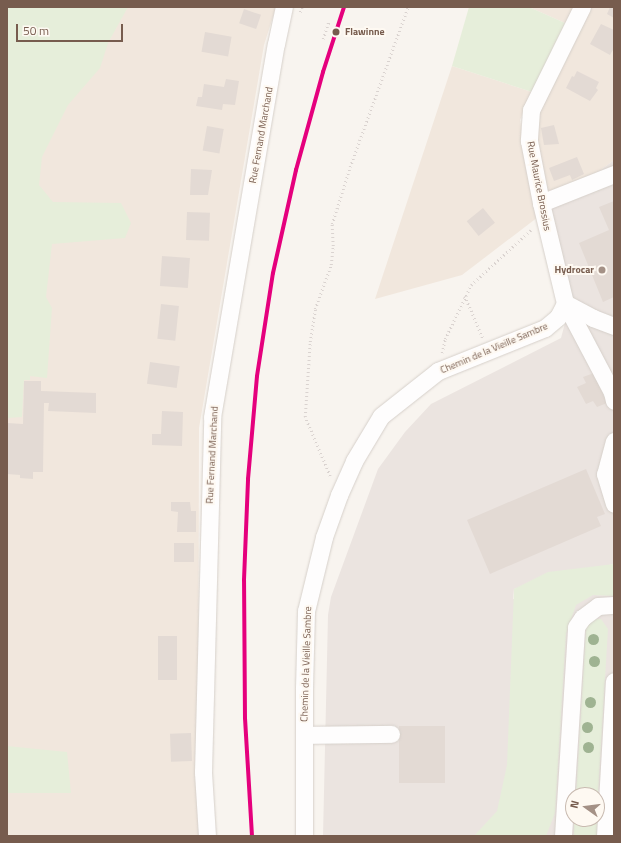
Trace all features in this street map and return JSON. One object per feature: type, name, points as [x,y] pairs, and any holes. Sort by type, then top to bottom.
[{"type":"street","name":"Rue Fernand Marchand","points":[[207,836],[203,772],[212,417],[276,44],[284,7]]},
{"type":"street","name":"Rue Maurice Brossius","points":[[582,7],[531,110],[529,141],[542,210],[565,302],[612,392],[614,401]]},
{"type":"street","points":[[542,210],[614,174]]},
{"type":"street","name":"Chemin de la Vieille Sambre","points":[[304,836],[306,612],[324,537],[339,495],[354,461],[381,416],[438,371],[545,328],[558,317],[565,302]]},
{"type":"street","points":[[565,302],[593,318],[614,326]]},
{"type":"street","points":[[614,440],[605,474],[614,504]]},
{"type":"street","points":[[563,836],[576,627],[582,618],[598,606],[614,605]]},
{"type":"street","points":[[605,836],[614,681]]},
{"type":"street","points":[[304,735],[391,734]]},
{"type":"path","points":[[300,12],[302,7]]},
{"type":"path","points":[[339,495],[304,417],[310,342],[315,309],[331,265],[333,246],[332,224],[350,167],[408,7]]},
{"type":"path","points":[[323,39],[329,21]]},
{"type":"path","points":[[438,371],[445,339],[471,285],[542,210]]},
{"type":"path","points":[[465,296],[488,351]]},
{"type":"shaded area","points":[[7,7],[276,7],[264,45],[199,428],[199,836],[7,836]]},
{"type":"shaded area","points":[[529,7],[574,7],[565,23]]},
{"type":"shaded area","points":[[588,7],[614,7],[614,160],[586,181],[546,193],[533,142],[534,116]]},
{"type":"shaded area","points":[[452,66],[532,92],[520,120],[527,165],[538,217],[462,275],[375,299]]},
{"type":"shaded area","points":[[614,160],[614,564],[588,569],[514,589],[513,599],[576,594],[614,596],[614,836],[323,836],[328,615],[331,597],[378,469],[405,432],[431,404],[561,338],[572,297],[546,193],[586,181]]},
{"type":"green space","points":[[7,7],[128,7],[108,43],[100,68],[68,105],[42,157],[39,185],[53,202],[121,203],[131,223],[125,238],[52,244],[46,297],[52,308],[47,378],[30,376],[30,380],[24,380],[22,417],[7,418]]},
{"type":"green space","points":[[469,7],[529,7],[565,23],[532,92],[452,66]]},
{"type":"green space","points":[[614,564],[614,596],[593,595],[576,605],[566,634],[555,813],[546,836],[474,836],[497,811],[507,765],[514,589],[548,572]]},
{"type":"green space","points":[[592,619],[601,619],[608,629],[598,787],[576,787],[586,627]]},
{"type":"green space","points":[[7,746],[67,752],[71,793],[7,793]]},
{"type":"green space","points":[[574,827],[597,827],[597,836],[574,836]]},
{"type":"building","points":[[610,7],[614,7],[614,18],[607,14]]},
{"type":"building","points":[[244,9],[261,15],[256,29],[239,23]]},
{"type":"building","points":[[601,24],[614,30],[614,48],[610,55],[590,44]]},
{"type":"building","points":[[205,32],[232,37],[228,56],[202,52]]},
{"type":"building","points":[[577,71],[599,82],[596,88],[598,90],[590,101],[566,88],[572,76],[574,77]]},
{"type":"building","points":[[226,79],[239,81],[235,105],[223,104],[222,110],[196,106],[198,97],[202,97],[204,84],[224,87]]},
{"type":"building","points":[[554,125],[559,144],[544,145],[541,128]]},
{"type":"building","points":[[207,126],[224,129],[219,154],[203,151]]},
{"type":"building","points":[[577,157],[584,174],[572,180],[570,175],[554,181],[549,168]]},
{"type":"building","points":[[191,169],[212,170],[208,195],[190,195]]},
{"type":"building","name":"Hydrocar","points":[[614,201],[614,297],[603,302],[579,243],[609,230],[599,207]]},
{"type":"building","points":[[483,208],[495,223],[479,236],[467,221]]},
{"type":"building","points":[[187,212],[210,213],[209,241],[186,240]]},
{"type":"building","points":[[162,256],[190,258],[188,288],[160,286]]},
{"type":"building","points":[[161,304],[179,306],[175,341],[157,339]]},
{"type":"building","points":[[150,362],[180,366],[177,388],[147,384]]},
{"type":"building","points":[[594,373],[607,403],[597,407],[593,401],[586,404],[577,387],[586,383],[583,377]]},
{"type":"building","points":[[24,381],[41,381],[41,391],[96,393],[96,413],[48,411],[49,403],[44,403],[43,472],[33,472],[33,479],[20,478],[20,475],[7,474],[7,423],[23,424]]},
{"type":"building","points":[[162,411],[183,412],[182,446],[152,445],[152,434],[161,434]]},
{"type":"building","points":[[586,469],[605,514],[597,517],[601,526],[490,574],[467,520]]},
{"type":"building","points":[[171,502],[190,502],[191,511],[196,511],[196,532],[177,532],[178,512],[171,511]]},
{"type":"building","points":[[174,543],[194,543],[194,562],[174,562]]},
{"type":"building","points":[[158,636],[177,636],[177,680],[158,680]]},
{"type":"building","points":[[399,726],[445,726],[445,783],[399,783]]},
{"type":"building","points":[[191,733],[192,761],[171,762],[170,734]]},
{"type":"transit line","points":[[252,836],[245,718],[244,580],[248,479],[257,376],[273,273],[296,170],[323,72],[344,7]]},
{"type":"place","name":"Flawinne","points":[[336,32]]},
{"type":"place","name":"Hydrocar","points":[[602,270]]}]
